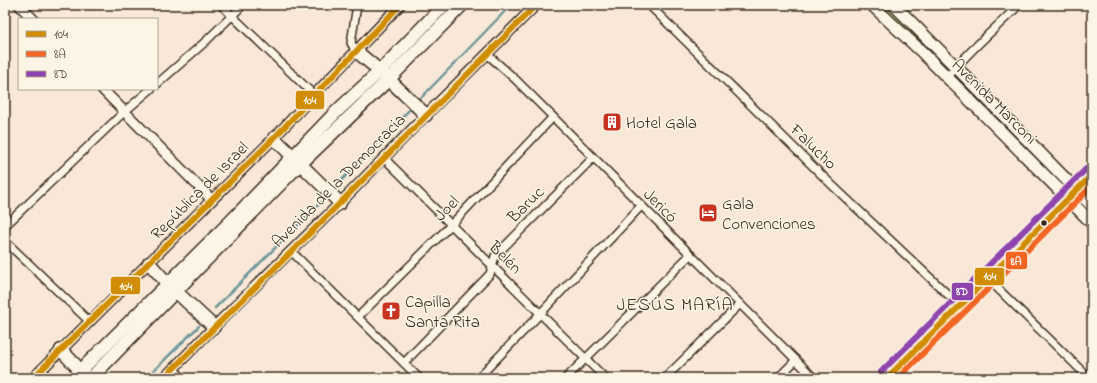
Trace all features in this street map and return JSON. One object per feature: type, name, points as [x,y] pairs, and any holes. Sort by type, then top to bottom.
[{"type":"highway","points":[[384,75],[444,5]]},
{"type":"highway","points":[[61,350],[83,376],[172,287],[241,211],[297,161],[336,112],[384,75],[462,5]]},
{"type":"highway","points":[[356,51],[426,115]]},
{"type":"highway","points":[[274,138],[340,203]]},
{"type":"highway","points":[[148,263],[214,327]]},
{"type":"main road","name":"Avenida Marconi","points":[[872,5],[1092,222]]},
{"type":"main road","name":"Avenida Marconi","points":[[894,5],[1092,206]]},
{"type":"street","points":[[221,5],[314,95]]},
{"type":"street","points":[[158,83],[205,42],[243,5]]},
{"type":"street","points":[[356,51],[351,43],[357,5]]},
{"type":"street","name":"República de Israel","points":[[33,378],[274,138],[400,5]]},
{"type":"street","name":"Avenida de la Democracia","points":[[164,378],[214,327],[292,252],[536,5]]},
{"type":"street","name":"Falucho","points":[[649,5],[834,186],[960,306]]},
{"type":"street","points":[[947,78],[956,67],[1019,5]]},
{"type":"street","points":[[22,6],[32,18]]},
{"type":"street","name":"Jericó","points":[[487,54],[814,378]]},
{"type":"street","points":[[103,90],[212,200]]},
{"type":"street","points":[[5,226],[124,112],[150,90]]},
{"type":"street","name":"Joel","points":[[358,317],[451,225],[553,118]]},
{"type":"street","name":"Belén","points":[[384,158],[605,378]]},
{"type":"street","name":"Baruc","points":[[404,363],[490,274],[495,256],[593,158]]},
{"type":"street","points":[[888,378],[1092,175]]},
{"type":"street","points":[[478,378],[541,313],[640,206]]},
{"type":"street","points":[[5,241],[89,321]]},
{"type":"street","points":[[292,252],[418,378]]},
{"type":"street","points":[[566,378],[690,255]]},
{"type":"street","points":[[988,279],[1089,378]]},
{"type":"street","points":[[666,378],[740,304]]},
{"type":"street","points":[[778,378],[796,360]]},
{"type":"street","points":[[173,369],[183,378]]},
{"type":"green space","points":[[880,5],[887,5],[943,61],[940,65]]},
{"type":"green space","points":[[960,78],[1067,183],[1063,187],[957,82]]},
{"type":"waterway","points":[[419,100],[511,5]]},
{"type":"waterway","points":[[336,186],[412,107]]},
{"type":"waterway","points":[[215,308],[321,202]]},
{"type":"waterway","points":[[146,378],[199,326]]},
{"type":"transit line","name":"104","points":[[33,378],[274,138],[400,5]]},
{"type":"transit line","name":"104","points":[[164,378],[536,5]]},
{"type":"transit line","name":"8D","points":[[881,372],[1086,169]]},
{"type":"transit line","name":"104","points":[[887,378],[1092,175]]},
{"type":"transit line","name":"8A","points":[[898,378],[1092,186]]},
{"type":"place","name":"Hotel Gala","points":[[612,122]]},
{"type":"place","name":"Gala Convenciones","points":[[708,213]]},
{"type":"place","name":"Capilla Santa Rita","points":[[391,311]]},
{"type":"district","name":"JESÚS MARÍA","points":[[675,304]]}]
